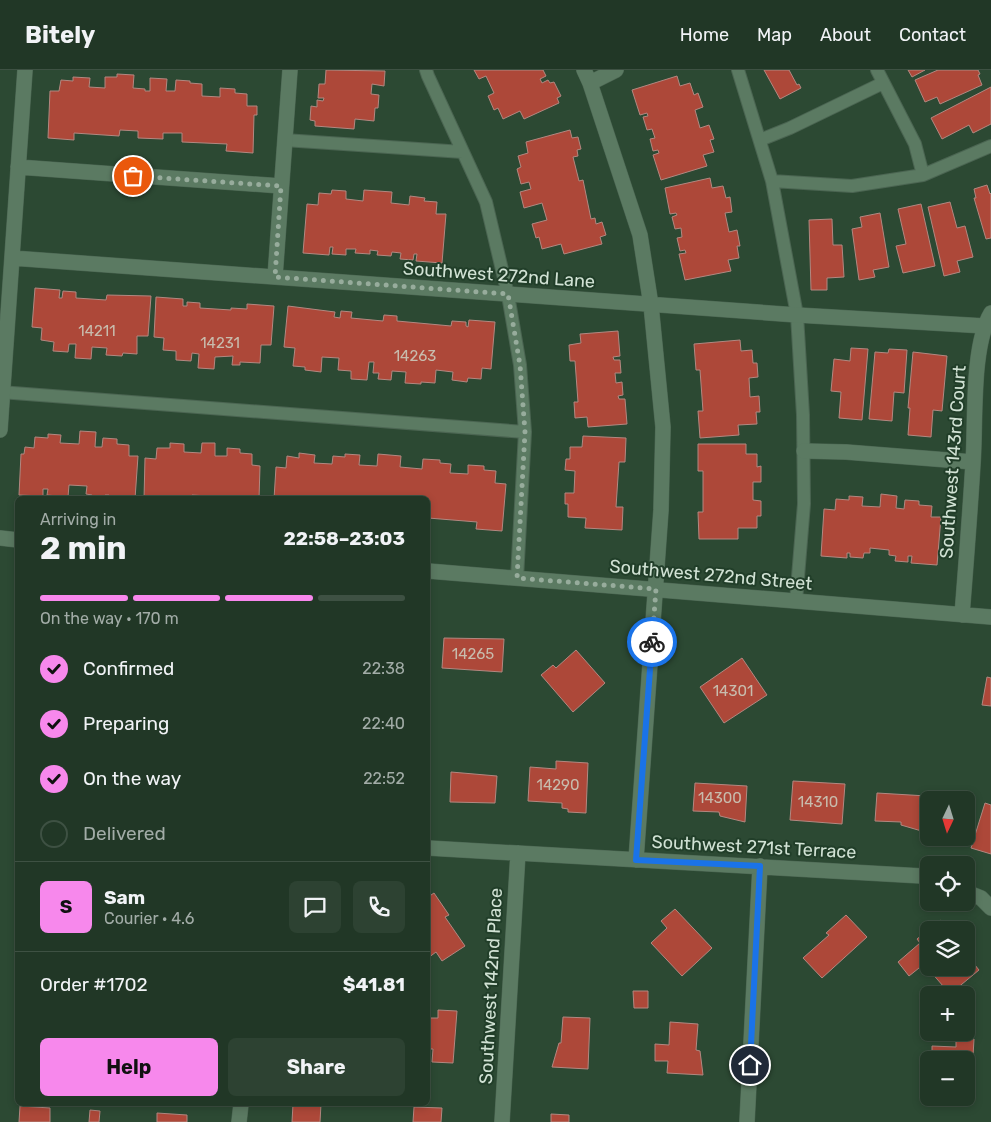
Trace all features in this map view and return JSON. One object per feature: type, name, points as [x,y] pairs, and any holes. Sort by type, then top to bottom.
[{"type":"street","points":[[0,430],[1,393],[25,70]]},
{"type":"street","points":[[275,277],[290,70]]},
{"type":"street","points":[[616,70],[587,77],[640,235],[651,305],[663,427],[661,510],[636,860]]},
{"type":"street","points":[[18,167],[281,186]]},
{"type":"street","name":"Southwest 272nd Lane","points":[[12,258],[797,316],[988,320]]},
{"type":"street","name":"Southwest 143rd Court","points":[[962,615],[974,462],[977,366],[988,320]]},
{"type":"street","points":[[804,451],[846,452],[974,462]]},
{"type":"street","points":[[0,538],[15,540]]},
{"type":"street","name":"Southwest 272nd Street","points":[[430,571],[991,617]]},
{"type":"street","name":"Southwest 271st Terrace","points":[[430,848],[920,876]]},
{"type":"street","name":"Southwest 142nd Place","points":[[502,1122],[518,853]]},
{"type":"street","points":[[747,1122],[760,866]]},
{"type":"street","points":[[975,896],[981,898],[991,908]]},
{"type":"street","points":[[239,1122],[240,1106]]},
{"type":"lane","points":[[426,70],[486,202],[508,294],[520,365],[525,432],[517,578]]},
{"type":"lane","points":[[738,70],[772,181],[797,316],[801,367],[804,504],[796,601]]},
{"type":"lane","points":[[877,70],[915,144],[923,175]]},
{"type":"lane","points":[[760,140],[790,128],[883,83]]},
{"type":"lane","points":[[284,140],[463,152]]},
{"type":"lane","points":[[772,181],[852,186],[923,175],[991,146]]},
{"type":"lane","points":[[1,393],[525,432]]},
{"type":"building","points":[[326,70],[385,71],[384,86],[372,84],[371,94],[379,95],[374,121],[355,119],[354,129],[315,126],[315,121],[310,120],[311,106],[317,107],[317,100],[323,101],[324,98],[318,98],[319,84],[325,84]]},
{"type":"building","points":[[474,70],[543,70],[546,76],[540,79],[542,83],[548,80],[550,83],[554,82],[561,96],[557,98],[559,103],[524,119],[520,111],[503,119],[498,108],[494,110],[488,96],[494,93],[486,76],[479,79]]},
{"type":"building","points":[[764,70],[789,70],[797,85],[799,84],[801,88],[780,99]]},
{"type":"building","points":[[908,70],[925,70],[912,77]]},
{"type":"building","points":[[938,70],[978,70],[982,85],[940,104],[937,97],[925,102],[915,80]]},
{"type":"building","points":[[117,74],[134,75],[133,88],[145,89],[145,91],[150,91],[150,78],[167,79],[166,91],[175,91],[176,80],[202,84],[202,96],[220,97],[220,88],[235,89],[235,93],[247,94],[247,106],[257,106],[257,115],[254,115],[253,153],[226,151],[227,144],[182,142],[182,133],[163,133],[163,139],[138,138],[138,131],[120,130],[119,136],[74,133],[74,140],[48,138],[50,91],[59,91],[61,80],[73,81],[73,77],[90,78],[89,87],[105,88],[105,77],[117,77]]},
{"type":"building","points":[[677,76],[680,86],[690,83],[694,95],[698,93],[703,107],[695,110],[700,128],[709,125],[714,139],[710,140],[714,152],[703,155],[707,166],[661,180],[653,155],[659,153],[658,150],[653,151],[650,139],[655,138],[652,129],[647,130],[643,117],[648,116],[647,113],[640,115],[632,90]]},
{"type":"building","points":[[991,87],[991,124],[973,133],[969,125],[942,139],[931,118]]},
{"type":"building","points":[[570,130],[572,138],[578,137],[581,149],[577,150],[578,156],[573,157],[579,181],[583,180],[591,219],[595,218],[596,224],[602,222],[606,235],[600,237],[602,244],[564,254],[561,244],[542,249],[539,237],[536,238],[532,224],[547,220],[542,203],[524,208],[520,192],[531,189],[529,182],[521,184],[517,169],[521,167],[518,156],[528,153],[526,142]]},
{"type":"building","points":[[710,178],[712,188],[723,186],[726,198],[730,197],[732,212],[725,213],[729,232],[737,230],[740,246],[737,246],[739,258],[728,260],[731,271],[685,280],[679,254],[686,253],[685,250],[680,251],[677,238],[682,237],[681,228],[675,229],[672,217],[677,215],[676,213],[670,214],[665,188]]},
{"type":"building","points":[[987,185],[991,193],[991,238],[986,239],[974,198],[976,198],[974,189]]},
{"type":"building","points":[[332,190],[346,191],[346,199],[363,201],[364,190],[392,192],[391,203],[409,205],[410,196],[425,198],[424,201],[437,202],[436,214],[446,214],[442,263],[416,261],[417,254],[414,254],[413,260],[400,259],[401,253],[392,252],[391,256],[377,255],[378,251],[370,250],[370,254],[355,253],[356,249],[346,249],[346,255],[332,254],[333,247],[330,247],[329,255],[303,253],[307,204],[318,205],[319,193],[331,194]]},
{"type":"building","points":[[950,202],[957,228],[965,226],[973,257],[957,261],[960,272],[944,276],[928,207]]},
{"type":"building","points":[[921,204],[935,266],[903,273],[896,246],[906,244],[898,209]]},
{"type":"building","points":[[880,213],[889,267],[873,270],[875,277],[859,280],[852,229],[862,227],[860,217]]},
{"type":"building","points":[[832,219],[833,245],[842,245],[844,277],[827,278],[827,290],[811,290],[809,220]]},
{"type":"building","points":[[35,288],[60,290],[59,298],[62,298],[63,291],[76,292],[76,298],[106,300],[107,295],[151,296],[148,336],[137,336],[137,354],[123,353],[122,356],[106,355],[107,348],[92,347],[91,359],[75,358],[76,344],[69,344],[68,352],[53,351],[54,342],[41,340],[42,328],[32,327]]},
{"type":"building","points":[[156,297],[183,299],[183,306],[187,306],[187,302],[200,303],[200,308],[231,310],[231,308],[247,309],[247,304],[274,306],[271,345],[261,345],[260,363],[240,362],[240,365],[232,365],[233,356],[215,357],[214,369],[198,368],[199,354],[192,353],[191,361],[176,360],[176,351],[163,350],[164,338],[154,337]]},
{"type":"building","points":[[288,306],[335,312],[334,317],[340,318],[341,311],[352,312],[351,318],[383,321],[384,315],[397,316],[397,321],[451,326],[452,321],[466,322],[468,327],[469,320],[495,322],[491,369],[482,368],[481,379],[468,378],[467,382],[452,380],[453,372],[436,370],[435,383],[421,382],[421,384],[405,383],[406,372],[392,371],[391,380],[378,379],[379,373],[373,373],[374,362],[369,362],[367,380],[351,379],[351,371],[338,370],[339,358],[322,357],[321,372],[305,370],[305,367],[293,366],[295,348],[284,347]]},
{"type":"building","points":[[618,331],[620,356],[613,357],[614,360],[620,360],[621,373],[615,373],[616,383],[622,382],[623,395],[618,396],[619,399],[625,399],[627,424],[588,427],[587,417],[575,418],[574,402],[578,402],[575,361],[570,361],[569,345],[581,343],[580,334]]},
{"type":"building","points":[[740,340],[741,351],[752,350],[753,363],[757,363],[758,377],[749,378],[750,397],[759,396],[760,412],[756,412],[757,424],[738,425],[739,435],[700,438],[698,411],[703,411],[700,370],[696,370],[694,344]]},
{"type":"building","points":[[851,348],[868,349],[862,420],[839,418],[841,392],[831,391],[834,359],[850,361]]},
{"type":"building","points":[[889,349],[907,350],[904,393],[894,392],[892,421],[869,419],[875,352],[888,353]]},
{"type":"building","points":[[913,352],[947,356],[942,411],[933,410],[931,437],[908,435],[910,408],[908,408]]},
{"type":"building","points":[[80,431],[96,432],[95,447],[102,447],[103,438],[117,439],[117,444],[129,445],[129,456],[138,456],[135,496],[92,496],[86,494],[87,486],[69,485],[68,496],[47,495],[48,489],[43,489],[43,496],[19,495],[21,454],[24,454],[25,447],[34,448],[35,437],[48,438],[48,434],[61,435],[60,443],[79,444]]},
{"type":"building","points":[[583,436],[626,438],[625,462],[619,462],[616,507],[623,507],[622,530],[585,528],[586,518],[568,517],[568,504],[565,504],[565,493],[574,493],[575,471],[565,470],[566,459],[570,459],[570,447],[582,447]]},
{"type":"building","points":[[170,443],[184,444],[184,452],[201,453],[202,443],[215,443],[215,456],[227,456],[227,448],[240,449],[240,453],[252,454],[252,465],[260,466],[259,496],[144,496],[145,458],[156,459],[157,448],[170,448]]},
{"type":"building","points":[[698,444],[746,444],[746,454],[757,454],[757,467],[761,466],[761,482],[753,482],[753,500],[761,501],[761,516],[757,516],[757,528],[738,528],[738,539],[699,539],[698,512],[703,512],[703,471],[698,471]]},
{"type":"building","points":[[299,453],[315,455],[314,463],[332,464],[333,456],[345,457],[345,454],[360,455],[359,465],[377,466],[378,454],[401,456],[400,467],[422,469],[423,459],[440,460],[440,463],[451,464],[450,473],[468,474],[468,465],[484,466],[484,470],[496,471],[495,483],[506,484],[502,531],[476,529],[477,522],[430,518],[430,496],[274,496],[276,467],[286,468],[287,456],[299,458]]},
{"type":"building","points":[[881,494],[897,496],[896,508],[904,509],[905,500],[919,501],[919,505],[932,506],[931,517],[941,517],[937,565],[911,563],[912,556],[908,556],[908,562],[895,561],[896,556],[889,555],[889,550],[870,548],[870,553],[864,553],[863,558],[850,557],[850,553],[847,553],[847,558],[821,556],[824,509],[835,510],[836,499],[849,500],[849,496],[863,497],[862,506],[880,507]]},
{"type":"building","points":[[444,638],[504,639],[502,672],[442,668]]},
{"type":"building","points":[[576,650],[605,683],[573,712],[541,675],[553,665],[556,668]]},
{"type":"building","points":[[742,658],[767,695],[724,723],[700,687]]},
{"type":"building","points":[[987,677],[991,678],[991,706],[982,705]]},
{"type":"building","points":[[556,761],[588,763],[586,813],[568,812],[568,809],[562,808],[562,803],[528,801],[530,767],[556,769]]},
{"type":"building","points":[[451,772],[497,776],[495,803],[450,802]]},
{"type":"building","points":[[793,781],[845,784],[842,824],[790,820]]},
{"type":"building","points":[[695,783],[747,786],[745,822],[720,816],[719,812],[693,811]]},
{"type":"building","points":[[877,793],[920,796],[920,831],[901,825],[901,822],[875,821]]},
{"type":"building","points":[[985,803],[991,805],[991,854],[971,848],[972,846],[975,846],[975,835]]},
{"type":"building","points":[[434,893],[449,915],[445,917],[465,946],[442,961],[436,952],[430,956],[430,896]]},
{"type":"building","points":[[675,909],[712,948],[682,976],[651,943],[667,928],[661,921]]},
{"type":"building","points":[[846,915],[867,937],[822,978],[803,958],[829,935],[826,933]]},
{"type":"building","points":[[920,943],[920,967],[909,976],[898,962]]},
{"type":"building","points":[[975,965],[979,970],[975,973]]},
{"type":"building","points":[[934,976],[972,976],[960,986],[943,986]]},
{"type":"building","points":[[633,991],[648,991],[648,1008],[634,1008]]},
{"type":"building","points":[[438,1010],[457,1011],[453,1063],[432,1062],[433,1049],[430,1049],[430,1018],[438,1018]]},
{"type":"building","points":[[563,1017],[590,1018],[588,1069],[552,1067],[559,1043],[561,1043]]},
{"type":"building","points":[[670,1022],[698,1024],[696,1050],[700,1051],[703,1075],[667,1073],[668,1061],[655,1061],[655,1044],[669,1045]]},
{"type":"building","points":[[956,1041],[974,1041],[973,1051],[932,1051],[932,1046],[956,1047]]},
{"type":"building","points":[[20,1106],[50,1108],[50,1122],[19,1122]]},
{"type":"building","points":[[293,1106],[321,1106],[320,1122],[292,1122]]},
{"type":"building","points":[[414,1107],[442,1108],[441,1122],[413,1122]]},
{"type":"building","points":[[90,1110],[100,1111],[99,1122],[89,1122]]},
{"type":"building","points":[[157,1113],[187,1115],[187,1122],[157,1122]]},
{"type":"building","points":[[551,1114],[569,1115],[569,1122],[551,1122]]},
{"type":"way so far","points":[[133,176],[281,186],[275,277],[508,294],[520,365],[525,432],[517,578],[656,589],[652,642]]},
{"type":"route","points":[[652,642],[636,860],[760,866],[750,1065]]}]
